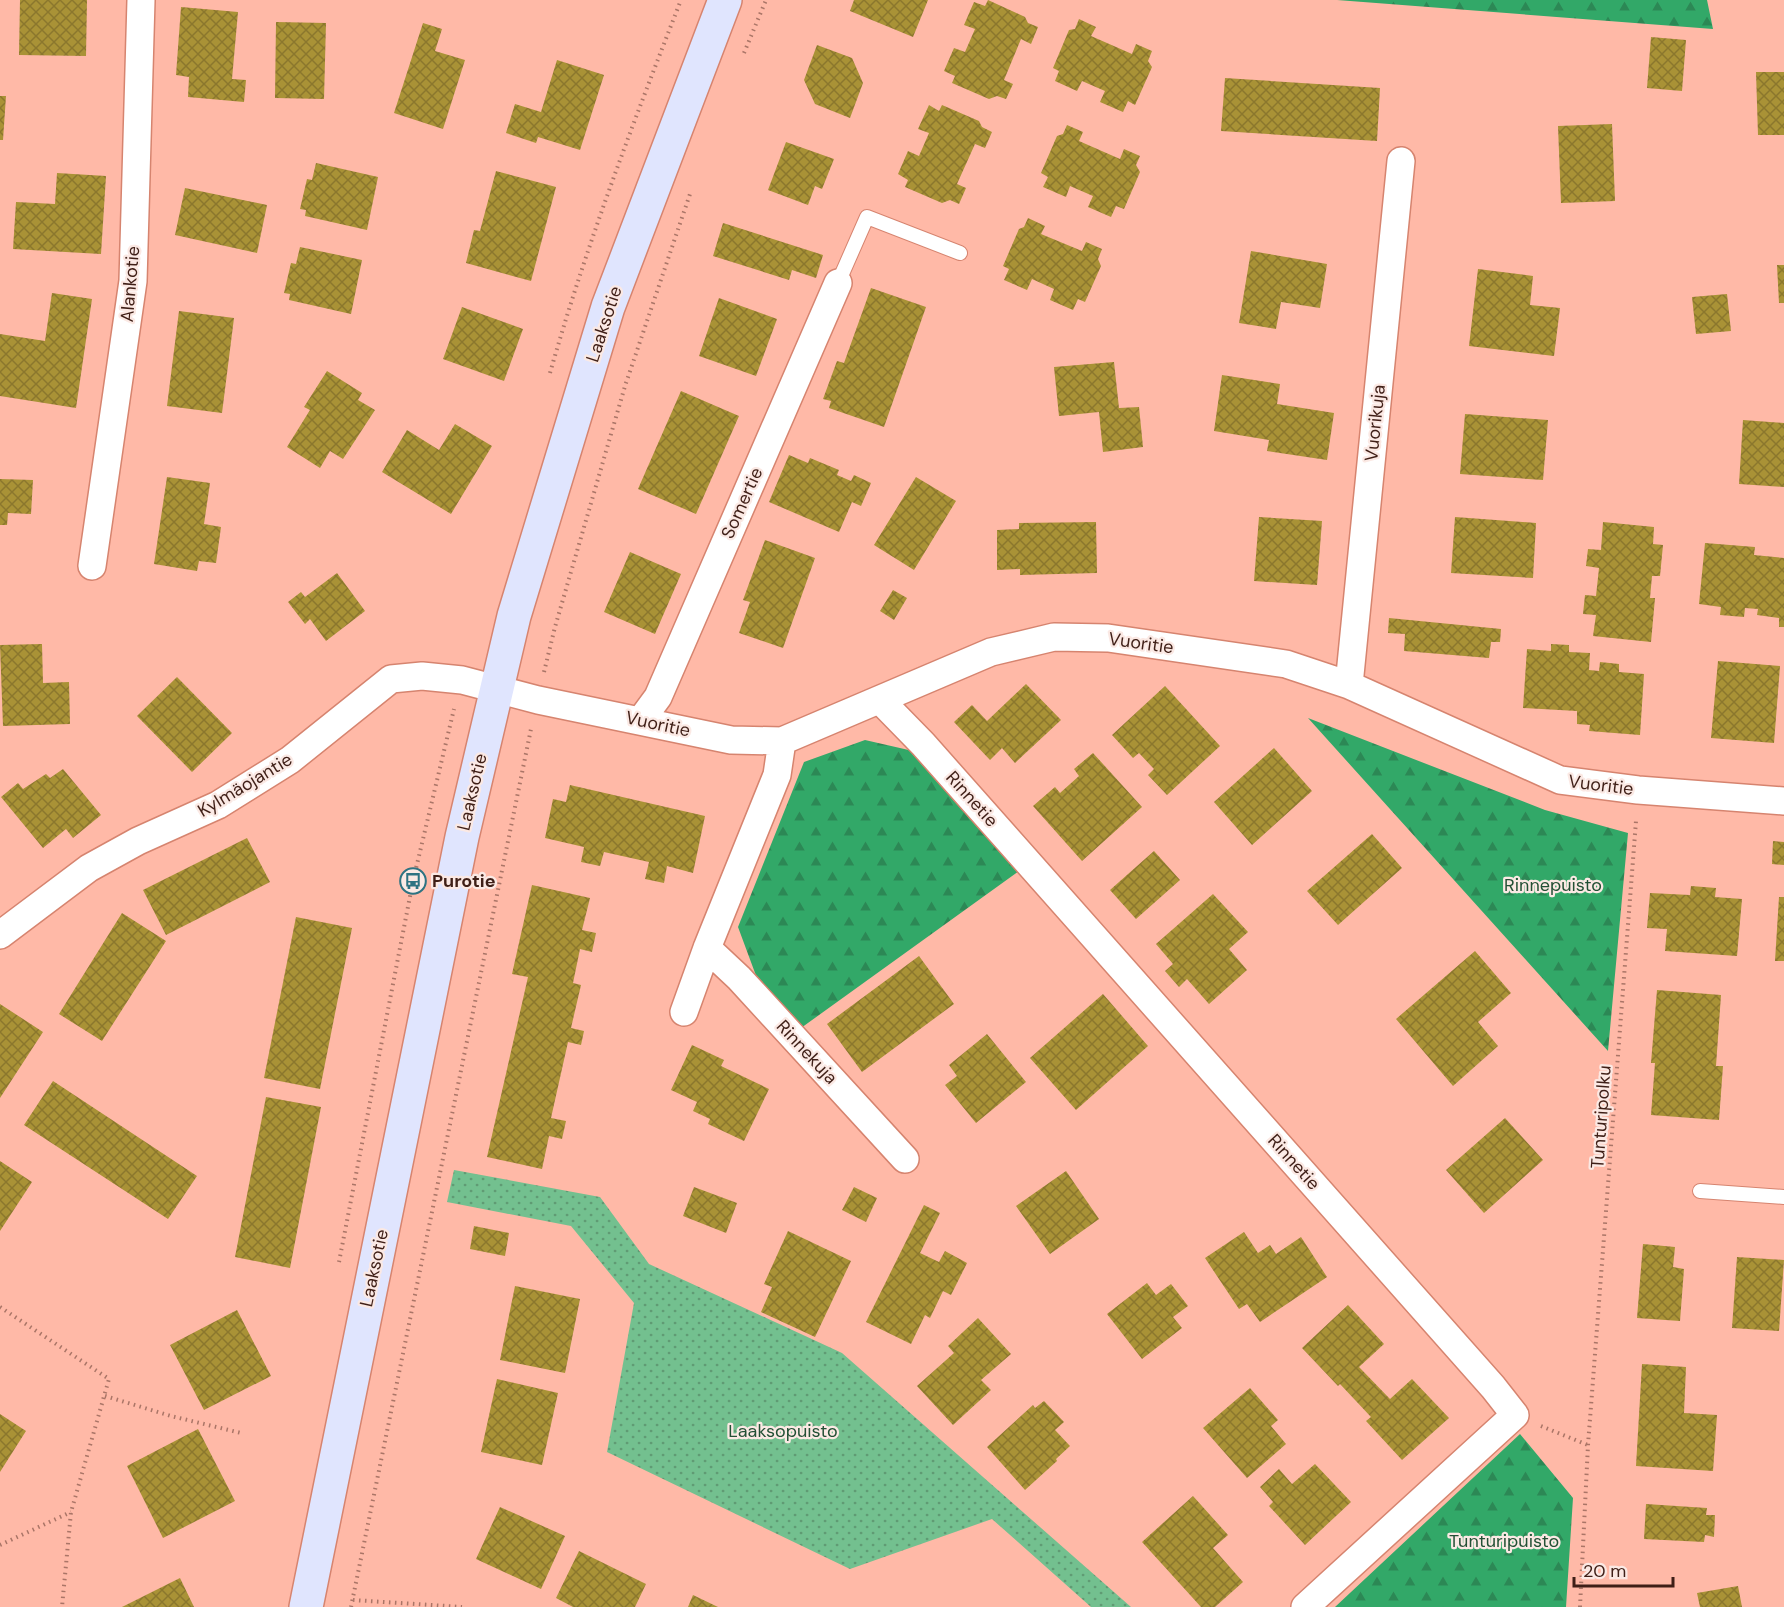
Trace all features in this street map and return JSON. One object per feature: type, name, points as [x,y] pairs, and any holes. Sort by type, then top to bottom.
[{"type":"main road","name":"Laaksotie","points":[[306,1607],[462,837],[514,616],[608,307],[725,0]]},
{"type":"street","name":"Alankotie","points":[[92,566],[134,281],[141,0]]},
{"type":"street","name":"Vuorikuja","points":[[1349,685],[1401,161]]},
{"type":"street","name":"Somertie","points":[[641,720],[658,696],[838,283]]},
{"type":"street","name":"Vuoritie","points":[[497,688],[538,700],[731,740],[782,741],[991,652],[1054,637],[1108,638],[1286,664],[1349,685],[1560,780],[1638,790],[1784,801]]},
{"type":"street","name":"Kylmäojantie","points":[[0,935],[89,868],[138,841],[218,805],[290,760],[390,679],[443,677],[497,688]]},
{"type":"street","name":"Rinnetie","points":[[880,700],[939,761],[1493,1387],[1515,1415]]},
{"type":"street","points":[[684,1012],[707,948],[777,775],[782,741]]},
{"type":"street","name":"Rinnekuja","points":[[707,948],[739,978],[905,1159]]},
{"type":"street","points":[[1305,1607],[1322,1594],[1515,1415]]},
{"type":"lane","points":[[838,283],[867,217],[960,253]]},
{"type":"lane","points":[[1700,1191],[1784,1197]]},
{"type":"path","points":[[743,55],[766,0]]},
{"type":"path","points":[[351,1607],[523,761],[544,671],[625,386],[692,187]]},
{"type":"path","points":[[544,671],[556,673]]},
{"type":"path","name":"Tunturipolku","points":[[1581,1607],[1588,1445],[1638,790]]},
{"type":"path","points":[[0,1307],[109,1379],[71,1512],[62,1607]]},
{"type":"path","points":[[105,1396],[171,1416],[242,1433]]},
{"type":"path","points":[[1515,1415],[1588,1445]]},
{"type":"path","points":[[0,1545],[71,1512]]},
{"type":"path","points":[[353,1600],[462,1607]]},
{"type":"green space","points":[[1337,0],[1707,0],[1713,29]]},
{"type":"green space","name":"Rinnepuisto","points":[[1308,718],[1545,810],[1628,833],[1608,1051]]},
{"type":"green space","points":[[865,740],[913,751],[1019,871],[801,1028],[758,981],[738,927],[804,762]]},
{"type":"green space","name":"Laaksopuisto","points":[[454,1170],[600,1197],[649,1264],[842,1353],[1131,1607],[1091,1607],[992,1519],[850,1569],[607,1452],[634,1303],[571,1226],[447,1202]]},
{"type":"green space","name":"Tunturipuisto","points":[[1520,1434],[1573,1498],[1566,1607],[1335,1607]]},
{"type":"building","points":[[20,0],[87,0],[86,56],[19,55]]},
{"type":"building","points":[[854,0],[928,0],[913,37],[850,11]]},
{"type":"building","points":[[988,0],[1025,17],[1028,23],[1038,27],[1031,44],[1021,39],[1004,80],[1013,84],[1006,99],[997,96],[989,99],[952,83],[955,76],[944,71],[954,48],[965,52],[975,29],[964,25],[974,2],[985,6]]},
{"type":"building","points":[[181,7],[238,12],[232,79],[246,80],[244,102],[188,97],[189,77],[176,75]]},
{"type":"building","points":[[1079,19],[1096,27],[1091,36],[1132,54],[1136,44],[1152,51],[1148,61],[1152,67],[1135,105],[1128,101],[1123,112],[1100,102],[1105,91],[1082,81],[1077,91],[1055,81],[1059,71],[1053,68],[1069,30],[1075,29]]},
{"type":"building","points":[[276,22],[326,23],[324,99],[275,98]]},
{"type":"building","points":[[423,23],[442,29],[435,51],[465,60],[443,129],[394,113]]},
{"type":"building","points":[[1651,37],[1686,40],[1682,91],[1647,88]]},
{"type":"building","points":[[817,45],[852,58],[863,83],[850,118],[815,104],[804,80]]},
{"type":"building","points":[[557,60],[604,75],[580,150],[538,137],[536,143],[506,133],[515,104],[541,112]]},
{"type":"building","points":[[1756,72],[1784,72],[1784,135],[1758,135]]},
{"type":"building","points":[[1225,78],[1380,88],[1377,141],[1221,131]]},
{"type":"building","points":[[0,96],[6,96],[3,140],[0,140]]},
{"type":"building","points":[[929,105],[939,111],[942,105],[979,121],[982,127],[992,132],[985,148],[975,144],[957,184],[966,188],[959,204],[950,200],[942,203],[905,187],[908,180],[898,174],[908,151],[919,156],[929,133],[918,129]]},
{"type":"building","points":[[1612,124],[1615,201],[1561,203],[1558,126]]},
{"type":"building","points":[[1067,125],[1083,132],[1079,141],[1120,159],[1124,149],[1140,156],[1136,165],[1140,172],[1124,209],[1116,206],[1111,217],[1088,207],[1093,196],[1070,186],[1066,197],[1043,187],[1048,177],[1041,173],[1057,136],[1063,134]]},
{"type":"building","points":[[786,142],[834,159],[822,189],[815,186],[808,205],[768,190]]},
{"type":"building","points":[[316,163],[378,177],[367,230],[305,216],[306,210],[300,209],[307,179],[312,180]]},
{"type":"building","points":[[496,171],[556,187],[531,281],[466,263],[474,230],[480,231]]},
{"type":"building","points":[[57,173],[106,176],[101,254],[13,249],[16,202],[55,204]]},
{"type":"building","points":[[185,188],[267,205],[257,253],[175,235]]},
{"type":"building","points":[[1028,218],[1045,226],[1041,234],[1082,251],[1086,242],[1102,249],[1098,259],[1101,266],[1085,302],[1078,299],[1073,310],[1050,300],[1054,289],[1032,279],[1027,290],[1004,280],[1009,269],[1003,266],[1019,229],[1024,227]]},
{"type":"building","points":[[723,223],[823,255],[816,278],[792,270],[789,280],[713,256]]},
{"type":"building","points":[[300,247],[362,260],[351,314],[289,300],[290,294],[284,293],[291,263],[296,264]]},
{"type":"building","points":[[1251,251],[1327,264],[1320,308],[1281,302],[1276,329],[1239,323]]},
{"type":"building","points":[[1777,265],[1784,265],[1784,303],[1779,303]]},
{"type":"building","points":[[1478,269],[1533,276],[1530,305],[1560,308],[1554,356],[1469,346]]},
{"type":"building","points":[[871,288],[926,307],[884,427],[829,408],[831,401],[823,399],[837,361],[844,363]]},
{"type":"building","points":[[52,293],[92,299],[76,408],[0,396],[0,334],[45,341]]},
{"type":"building","points":[[1727,294],[1731,331],[1696,334],[1692,297]]},
{"type":"building","points":[[719,298],[777,319],[756,376],[699,356]]},
{"type":"building","points":[[462,307],[523,329],[504,381],[443,359]]},
{"type":"building","points":[[179,311],[234,318],[222,413],[167,406]]},
{"type":"building","points":[[1114,362],[1119,408],[1139,407],[1143,447],[1103,452],[1099,412],[1059,416],[1054,367]]},
{"type":"building","points":[[327,371],[362,393],[358,400],[375,410],[343,459],[330,451],[320,468],[287,447],[310,410],[304,407]]},
{"type":"building","points":[[1222,375],[1280,384],[1277,404],[1334,413],[1327,460],[1267,451],[1269,440],[1214,431]]},
{"type":"building","points":[[681,391],[739,416],[696,514],[638,489]]},
{"type":"building","points":[[1465,414],[1548,420],[1543,480],[1460,474]]},
{"type":"building","points":[[1743,420],[1784,423],[1784,487],[1739,484]]},
{"type":"building","points":[[455,424],[492,446],[451,514],[382,472],[407,430],[439,450]]},
{"type":"building","points":[[789,455],[808,463],[810,458],[839,470],[837,475],[851,481],[854,475],[871,483],[861,506],[852,502],[839,532],[769,502]]},
{"type":"building","points":[[167,477],[210,483],[204,524],[221,527],[216,563],[199,561],[197,571],[154,564]]},
{"type":"building","points":[[916,477],[956,501],[914,570],[874,545]]},
{"type":"building","points":[[0,479],[33,480],[31,514],[8,513],[7,525],[0,525]]},
{"type":"building","points":[[1259,517],[1322,521],[1317,585],[1254,581]]},
{"type":"building","points":[[1455,517],[1536,523],[1533,578],[1451,573]]},
{"type":"building","points":[[1096,522],[1097,573],[1020,575],[1020,569],[997,570],[997,530],[1019,529],[1019,523]]},
{"type":"building","points":[[1603,522],[1654,527],[1653,544],[1663,545],[1660,576],[1652,576],[1650,598],[1655,598],[1651,642],[1593,636],[1596,615],[1583,614],[1585,595],[1596,596],[1599,568],[1586,566],[1588,549],[1601,550]]},
{"type":"building","points":[[765,540],[815,558],[783,648],[739,633],[750,602],[743,600]]},
{"type":"building","points":[[1705,543],[1755,547],[1754,555],[1784,558],[1784,627],[1779,627],[1779,618],[1757,615],[1758,609],[1745,608],[1744,617],[1720,615],[1721,607],[1699,604]]},
{"type":"building","points":[[630,552],[681,574],[655,634],[604,612]]},
{"type":"building","points":[[337,573],[365,611],[326,641],[310,619],[305,624],[288,602],[301,592],[305,597]]},
{"type":"building","points":[[893,590],[907,598],[894,620],[880,611]]},
{"type":"building","points":[[1389,618],[1501,629],[1500,642],[1491,642],[1489,658],[1404,651],[1405,634],[1388,633]]},
{"type":"building","points":[[42,644],[43,683],[69,682],[70,724],[3,726],[0,645]]},
{"type":"building","points":[[1551,644],[1569,645],[1569,652],[1590,653],[1589,670],[1599,671],[1600,662],[1619,664],[1619,672],[1644,674],[1640,735],[1589,731],[1590,725],[1577,724],[1577,711],[1523,708],[1527,649],[1551,651]]},
{"type":"building","points":[[1718,661],[1780,666],[1774,743],[1711,738]]},
{"type":"building","points":[[177,677],[232,733],[192,772],[137,716]]},
{"type":"building","points":[[1026,684],[1061,720],[1015,763],[1002,748],[990,760],[954,722],[972,705],[987,721]]},
{"type":"building","points":[[1165,686],[1220,746],[1167,795],[1148,775],[1154,769],[1139,753],[1133,758],[1112,735]]},
{"type":"building","points":[[1274,748],[1312,791],[1252,845],[1214,802]]},
{"type":"building","points":[[1093,753],[1142,807],[1082,861],[1033,806],[1055,787],[1060,793],[1079,776],[1074,769]]},
{"type":"building","points":[[63,769],[101,815],[73,838],[66,829],[43,848],[1,797],[18,783],[23,789],[46,774],[50,778]]},
{"type":"building","points":[[570,785],[705,816],[693,873],[667,866],[664,883],[645,879],[649,862],[604,852],[600,866],[581,862],[584,847],[545,838],[553,799],[566,802]]},
{"type":"building","points":[[1372,834],[1402,868],[1338,925],[1307,891]]},
{"type":"building","points":[[247,838],[270,882],[166,935],[143,890]]},
{"type":"building","points":[[1773,841],[1784,842],[1784,865],[1772,864]]},
{"type":"building","points":[[1154,851],[1180,880],[1136,919],[1110,890]]},
{"type":"building","points":[[532,885],[590,898],[582,930],[596,933],[592,952],[580,949],[573,983],[581,985],[571,1028],[584,1031],[581,1045],[568,1042],[551,1118],[566,1121],[562,1139],[549,1136],[542,1169],[487,1157],[528,977],[512,974]]},
{"type":"building","points":[[1691,886],[1716,888],[1715,897],[1742,899],[1737,956],[1665,951],[1667,929],[1647,928],[1650,893],[1690,895]]},
{"type":"building","points":[[1213,894],[1248,932],[1229,949],[1247,970],[1209,1004],[1187,979],[1179,987],[1165,971],[1173,964],[1156,944]]},
{"type":"building","points":[[1779,897],[1784,897],[1784,961],[1775,961]]},
{"type":"building","points":[[122,913],[166,941],[102,1041],[59,1014]]},
{"type":"building","points":[[296,917],[352,928],[320,1089],[264,1078]]},
{"type":"building","points":[[1475,951],[1511,993],[1478,1022],[1498,1046],[1453,1086],[1396,1019]]},
{"type":"building","points":[[919,956],[954,1004],[862,1072],[827,1024]]},
{"type":"building","points":[[1657,990],[1721,995],[1716,1066],[1723,1066],[1719,1120],[1651,1115],[1655,1063],[1651,1063]]},
{"type":"building","points":[[1103,994],[1148,1046],[1076,1110],[1030,1058]]},
{"type":"building","points":[[0,1004],[43,1032],[0,1098]]},
{"type":"building","points":[[987,1034],[1026,1082],[976,1123],[945,1085],[957,1076],[949,1065]]},
{"type":"building","points":[[692,1045],[724,1060],[721,1066],[769,1089],[744,1141],[708,1124],[710,1119],[693,1111],[697,1102],[671,1090]]},
{"type":"building","points":[[53,1081],[197,1176],[168,1219],[24,1125]]},
{"type":"building","points":[[266,1097],[321,1107],[290,1268],[235,1257]]},
{"type":"building","points":[[1505,1118],[1543,1160],[1484,1213],[1446,1170]]},
{"type":"building","points":[[0,1161],[32,1182],[0,1231]]},
{"type":"building","points":[[1066,1171],[1099,1219],[1050,1254],[1016,1206]]},
{"type":"building","points":[[694,1187],[737,1203],[726,1233],[683,1216]]},
{"type":"building","points":[[854,1187],[877,1198],[866,1222],[842,1210]]},
{"type":"building","points":[[924,1205],[940,1213],[920,1253],[939,1262],[945,1251],[967,1263],[951,1295],[943,1291],[930,1318],[925,1315],[911,1344],[866,1322]]},
{"type":"building","points":[[474,1226],[509,1233],[505,1256],[470,1249]]},
{"type":"building","points":[[788,1231],[851,1261],[815,1337],[761,1312],[772,1287],[764,1284]]},
{"type":"building","points":[[1244,1232],[1258,1253],[1270,1245],[1276,1254],[1301,1237],[1327,1277],[1260,1322],[1247,1304],[1239,1309],[1205,1258]]},
{"type":"building","points":[[1643,1244],[1675,1247],[1673,1267],[1684,1269],[1680,1321],[1637,1318]]},
{"type":"building","points":[[1737,1257],[1784,1260],[1779,1331],[1732,1328]]},
{"type":"building","points":[[1147,1283],[1156,1295],[1171,1284],[1188,1306],[1173,1317],[1182,1328],[1142,1359],[1107,1314]]},
{"type":"building","points":[[515,1286],[580,1299],[565,1373],[500,1360]]},
{"type":"building","points":[[1348,1305],[1384,1344],[1359,1367],[1390,1399],[1412,1379],[1449,1418],[1402,1460],[1366,1421],[1371,1417],[1302,1348]]},
{"type":"building","points":[[237,1310],[271,1376],[204,1410],[170,1345]]},
{"type":"building","points":[[978,1318],[1011,1354],[981,1380],[991,1390],[953,1425],[917,1386],[954,1353],[948,1346]]},
{"type":"building","points":[[1642,1364],[1686,1367],[1684,1413],[1717,1415],[1713,1471],[1636,1466]]},
{"type":"building","points":[[497,1379],[558,1393],[542,1465],[481,1452]]},
{"type":"building","points":[[1250,1388],[1278,1420],[1271,1426],[1286,1444],[1247,1478],[1203,1428]]},
{"type":"building","points":[[1044,1401],[1064,1422],[1055,1430],[1070,1446],[1025,1490],[987,1447],[1033,1405],[1035,1408]]},
{"type":"building","points":[[0,1414],[26,1431],[0,1472]]},
{"type":"building","points":[[198,1429],[235,1501],[163,1538],[127,1466]]},
{"type":"building","points":[[1315,1464],[1351,1502],[1305,1545],[1269,1506],[1273,1502],[1260,1487],[1279,1469],[1292,1484]]},
{"type":"building","points":[[1193,1496],[1228,1535],[1213,1548],[1243,1582],[1215,1607],[1201,1607],[1142,1542]]},
{"type":"building","points":[[1646,1504],[1707,1508],[1706,1515],[1715,1515],[1714,1537],[1705,1535],[1704,1542],[1644,1539]]},
{"type":"building","points":[[500,1507],[565,1536],[541,1589],[476,1559]]},
{"type":"building","points":[[579,1551],[646,1584],[635,1607],[573,1607],[556,1598]]},
{"type":"building","points":[[180,1578],[194,1607],[122,1607]]},
{"type":"building","points":[[1738,1586],[1742,1607],[1700,1607],[1697,1593]]},
{"type":"building","points":[[693,1595],[718,1607],[688,1607]]},
{"type":"place","name":"Purotie","points":[[413,881]]}]
